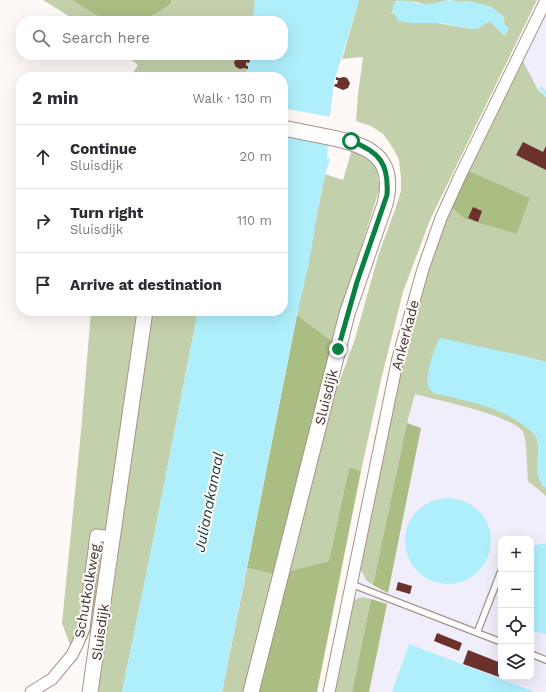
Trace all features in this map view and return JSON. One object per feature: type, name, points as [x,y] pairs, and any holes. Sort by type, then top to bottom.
[{"type":"street","name":"Ankerkade","points":[[329,692],[350,584],[398,358],[422,269],[441,218],[461,174],[542,19],[546,0]]},
{"type":"street","name":"Sluisdijk","points":[[251,692],[347,314],[387,195],[385,169],[373,152],[364,146],[351,141],[288,129]]},
{"type":"street","name":"Sluisdijk","points":[[90,692],[114,537],[144,316]]},
{"type":"street","name":"Schutkolkweg","points":[[31,692],[52,679],[76,649],[84,628],[96,535],[114,537]]},
{"type":"lane","points":[[476,633],[500,572]]},
{"type":"lane","points":[[350,584],[498,641]]},
{"type":"lane","points":[[534,655],[546,660]]},
{"type":"shaded area","points":[[546,0],[546,692],[323,692],[359,520],[412,290]]},
{"type":"green space","points":[[43,0],[72,0],[97,16],[69,16]]},
{"type":"green space","points":[[72,0],[171,0],[171,4],[152,16],[97,16]]},
{"type":"green space","points":[[171,0],[255,0],[253,16],[152,16],[171,4]]},
{"type":"green space","points":[[359,0],[450,0],[537,0],[430,220],[403,292],[381,380],[361,471],[349,467],[329,561],[285,572],[325,420],[354,342],[379,253],[401,191],[399,160],[393,148],[383,134],[371,126],[356,121],[363,57],[342,59]],"holes":[[[450,0],[459,2],[468,1],[491,7],[504,17],[505,36],[490,21],[477,29],[472,29],[396,16],[395,14],[395,1],[417,2],[426,5]]]},
{"type":"green space","points":[[132,60],[248,60],[247,72],[133,72],[138,65]]},
{"type":"green space","points":[[523,61],[538,90],[546,97],[546,362],[520,355],[434,393],[476,403],[504,412],[528,427],[537,438],[542,485],[546,488],[546,496],[528,481],[524,436],[523,432],[516,426],[490,414],[415,394],[407,423],[373,585],[366,580],[357,562],[413,305],[451,207],[465,219],[517,234],[530,198],[467,170]]},
{"type":"green space","points":[[352,149],[372,160],[377,173],[379,190],[332,341],[297,315],[325,174],[343,180]]},
{"type":"green space","points":[[467,170],[530,198],[517,234],[465,219],[451,207]]},
{"type":"green space","points":[[297,315],[332,341],[273,574],[247,568]]},
{"type":"green space","points":[[91,316],[197,316],[122,692],[98,692],[117,563],[94,625],[76,661],[62,623]]},
{"type":"green space","points":[[407,423],[421,428],[388,593],[373,585]]},
{"type":"green space","points":[[349,467],[361,471],[317,692],[254,692],[285,572],[329,561]]},
{"type":"green space","points":[[247,568],[273,574],[243,692],[222,692]]},
{"type":"green space","points":[[362,597],[371,599],[352,692],[332,692],[349,602]]},
{"type":"green space","points":[[371,599],[387,604],[369,692],[352,692]]},
{"type":"water","name":"Julianakanaal","points":[[255,0],[359,0],[334,82],[327,158],[330,159],[321,194],[222,692],[122,692],[197,316],[288,316],[288,72],[247,72],[248,60],[288,60],[288,16],[253,16]]},
{"type":"water","points":[[401,0],[426,5],[450,0],[478,3],[491,7],[504,17],[504,24],[509,28],[505,36],[490,21],[477,29],[472,29],[442,23],[412,23],[398,21],[395,14],[391,14],[395,1],[400,2]]},
{"type":"water","points":[[440,338],[546,362],[546,488],[541,483],[539,478],[537,465],[538,445],[536,436],[532,431],[506,414],[495,409],[434,393],[429,388],[429,371],[433,355]]},
{"type":"water","points":[[448,498],[456,499],[472,505],[484,517],[490,533],[490,549],[484,565],[472,577],[456,583],[448,584],[440,583],[424,577],[412,565],[406,549],[405,541],[406,533],[412,517],[424,505],[440,499]]},
{"type":"water","points":[[546,544],[546,634],[534,632],[534,546]]},
{"type":"water","points":[[409,644],[498,678],[498,680],[504,680],[535,692],[392,692]]},
{"type":"pier","points":[[288,109],[331,117],[330,145],[288,136]]},
{"type":"building","points":[[235,60],[250,60],[249,63],[246,62],[248,69],[240,69],[236,67],[234,63]]},
{"type":"building","points":[[336,77],[347,78],[350,83],[348,88],[343,90],[334,86],[337,84],[338,80],[336,80]]},
{"type":"building","points":[[523,142],[543,152],[546,146],[546,170],[516,155]]},
{"type":"building","points":[[473,207],[482,211],[478,222],[468,218]]},
{"type":"building","points":[[398,582],[412,586],[410,594],[396,590]]},
{"type":"building","points":[[437,633],[462,643],[459,651],[434,641]]},
{"type":"building","points":[[468,650],[498,662],[498,677],[463,664]]},
{"type":"waterway","points":[[541,88],[546,94]]},
{"type":"route","points":[[338,349],[357,282],[387,195],[385,169],[380,160],[373,152],[364,146],[351,141]]}]
